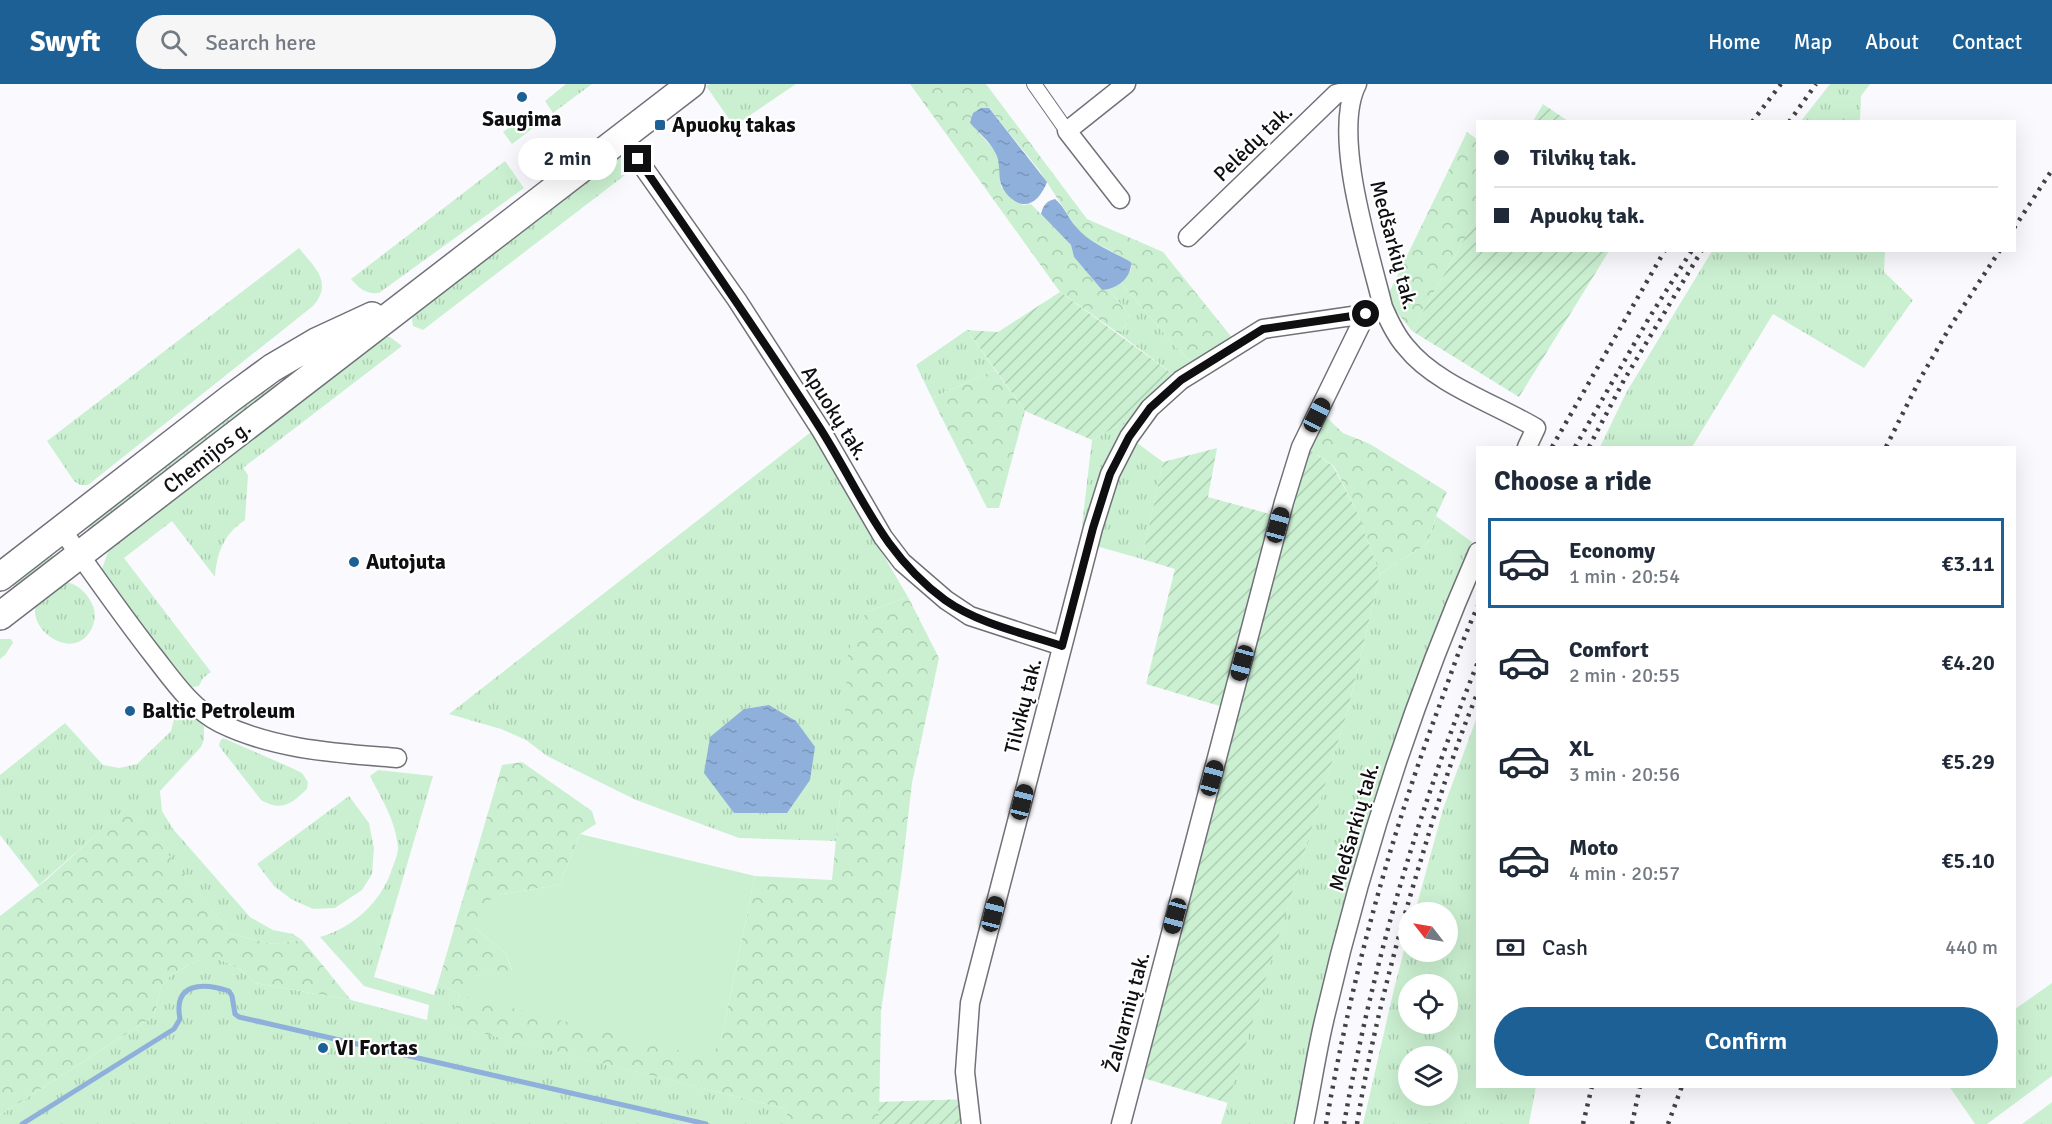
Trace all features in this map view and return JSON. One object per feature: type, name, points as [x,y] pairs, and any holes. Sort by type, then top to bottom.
[{"type":"main road","name":"Chemijos g.","points":[[0,616],[691,84]]},
{"type":"main road","name":"Chemijos g.","points":[[0,577],[272,368],[318,340],[414,296]]},
{"type":"street","points":[[1034,84],[1120,199]]},
{"type":"street","points":[[1067,131],[1126,84]]},
{"type":"street","name":"Pelėdų tak.","points":[[1188,237],[1336,94],[1354,88]]},
{"type":"street","name":"Medšarkių tak.","points":[[1354,88],[1349,119],[1348,150],[1374,310],[1406,348],[1443,379],[1536,428],[1527,446]]},
{"type":"street","name":"Apuokų tak.","points":[[622,137],[737,300],[821,430],[883,537],[902,562],[946,600],[970,616],[1062,646]]},
{"type":"street","name":"Tilvikų tak.","points":[[971,1124],[965,1072],[970,1003],[1093,528],[1110,474],[1129,437],[1150,408],[1181,380],[1263,329],[1374,310]]},
{"type":"street","name":"Žalvarnių tak.","points":[[1121,1124],[1284,502],[1301,447],[1374,310]]},
{"type":"street","points":[[62,530],[107,596],[178,687],[193,703],[218,722],[291,746],[327,753],[398,758]]},
{"type":"street","name":"Medšarkių tak.","points":[[1304,1124],[1324,1023],[1363,870],[1394,767],[1476,557]]},
{"type":"green space","points":[[566,84],[592,84],[553,113],[545,101]]},
{"type":"green space","points":[[710,84],[796,84],[734,126],[706,86]]},
{"type":"green space","points":[[910,84],[986,84],[1087,219],[1163,252],[1238,345],[1199,371],[1121,283],[1131,270],[1131,262],[1087,238],[1077,229],[1039,170],[989,108],[970,123],[996,152],[1001,187],[1023,205],[1031,204],[1071,245],[1074,257],[1102,290],[1109,289],[1130,316],[1121,335],[1060,292]]},
{"type":"green space","points":[[1830,84],[1870,84],[1861,96],[1860,120],[1802,120]]},
{"type":"green space","points":[[1543,104],[1567,120],[1534,120]]},
{"type":"green space","points":[[532,110],[541,122],[512,144],[503,132]]},
{"type":"green space","points":[[1467,132],[1476,138],[1476,219],[1412,331],[1386,299]]},
{"type":"green space","points":[[614,156],[629,156],[632,162],[625,175],[423,330],[413,326],[412,319],[416,310]]},
{"type":"green space","points":[[505,161],[524,188],[379,293],[363,290],[351,279]]},
{"type":"green space","points":[[1476,219],[1476,252],[1608,252],[1519,397],[1412,331]]},
{"type":"green space","points":[[299,248],[316,268],[322,282],[319,297],[313,306],[88,485],[80,485],[74,481],[47,441]]},
{"type":"green space","points":[[1711,252],[1885,252],[1884,272],[1913,300],[1864,368],[1773,314],[1693,446],[1600,446],[1626,393]]},
{"type":"green space","points":[[1121,283],[1199,371],[1181,380],[1121,335],[1130,316],[1109,289]]},
{"type":"green space","points":[[1060,292],[1181,380],[1150,408],[1092,440],[1025,411],[967,330],[998,332]]},
{"type":"green space","points":[[967,330],[995,370],[932,398],[916,365]]},
{"type":"green space","points":[[385,337],[390,337],[402,346],[243,468],[248,475],[245,520],[232,531],[223,544],[215,577],[172,521],[124,558],[211,672],[203,678],[199,686],[193,687],[186,684],[104,576],[102,569],[111,543]]},
{"type":"green space","points":[[995,370],[1025,411],[999,508],[987,508],[932,398]]},
{"type":"green space","points":[[268,385],[278,386],[89,533],[86,532],[94,520]]},
{"type":"green space","points":[[1150,408],[1129,437],[1163,462],[1142,559],[1089,544],[1093,528],[1082,525],[1092,440]]},
{"type":"green space","points":[[1322,413],[1343,433],[1370,444],[1447,492],[1436,516],[1428,543],[1380,574],[1356,510],[1334,466],[1307,448]]},
{"type":"green space","points":[[811,432],[908,597],[866,612],[841,788],[836,841],[739,838],[636,800],[547,756],[526,740],[501,729],[449,714]],"holes":[[[769,705],[796,721],[744,709]]]},
{"type":"green space","points":[[1217,448],[1208,497],[1270,514],[1223,707],[1146,684],[1175,569],[1142,559],[1163,462]]},
{"type":"green space","points":[[1307,448],[1333,466],[1356,510],[1380,574],[1348,709],[1228,1103],[1143,1078],[1284,502]]},
{"type":"green space","points":[[1436,516],[1472,542],[1415,684],[1358,852],[1311,1048],[1298,1124],[1221,1124],[1348,709],[1380,574],[1428,543]]},
{"type":"green space","points":[[52,555],[55,559],[14,591],[13,584]]},
{"type":"green space","points":[[67,582],[86,594],[95,611],[92,628],[83,639],[73,643],[62,643],[51,638],[42,630],[35,610],[42,597]]},
{"type":"green space","points":[[908,597],[939,658],[912,783],[902,870],[881,1011],[879,1124],[788,1124],[786,1109],[449,1025],[460,995],[438,983],[502,765],[522,762],[592,811],[596,824],[580,834],[559,885],[498,895],[475,928],[506,954],[512,971],[474,976],[721,1040],[755,876],[832,880],[841,788],[848,652],[866,612]]},
{"type":"green space","points":[[0,639],[11,639],[13,643],[0,659]]},
{"type":"green space","points":[[177,707],[185,708],[204,726],[204,740],[201,747],[160,791],[162,811],[173,829],[250,917],[273,930],[293,934],[302,940],[273,944],[231,934],[129,806],[39,885],[0,835],[0,775],[65,723],[103,765],[119,768],[137,764],[171,731]]},
{"type":"green space","points":[[1476,720],[1476,1088],[1536,1088],[1529,1124],[1363,1124],[1394,989],[1401,962],[1458,962],[1458,902],[1418,902],[1443,809]]},
{"type":"green space","points":[[223,738],[302,773],[308,782],[307,789],[286,805],[268,804],[261,800],[219,746]]},
{"type":"green space","name":"VI Fortas","points":[[378,770],[433,776],[374,977],[434,995],[438,983],[460,995],[450,1025],[786,1109],[788,1124],[0,1124],[0,1115],[154,1016],[161,986],[172,974],[199,960],[221,960],[240,969],[255,983],[351,1000],[427,1020],[429,1005],[364,986],[320,937],[356,919],[375,901],[388,878],[396,857],[397,838],[388,811],[370,776]]},
{"type":"green space","points":[[349,796],[369,823],[374,848],[372,874],[362,890],[335,908],[313,909],[291,899],[274,886],[257,864]]},
{"type":"green space","points":[[129,805],[231,934],[273,944],[302,940],[351,1000],[255,983],[240,969],[221,960],[199,960],[172,974],[161,986],[154,1016],[0,1115],[0,916],[45,881]]},
{"type":"green space","points":[[580,834],[755,876],[721,1040],[710,1058],[460,995],[474,976],[512,970],[506,954],[475,928],[480,908],[497,895],[559,885]]},
{"type":"green space","points":[[2052,983],[2052,1076],[1987,1124],[1975,1124],[1950,1088],[2016,1088],[2016,1008]]},
{"type":"green space","points":[[968,1099],[971,1124],[879,1124],[878,1102]]},
{"type":"green space","points":[[2052,1102],[2052,1124],[2022,1124]]},
{"type":"water","points":[[981,108],[989,108],[1047,182],[1038,198],[1029,204],[1018,203],[1003,188],[995,152],[970,123],[973,113]]},
{"type":"water","points":[[1055,199],[1083,234],[1131,262],[1129,273],[1118,285],[1102,290],[1074,257],[1071,245],[1041,214],[1045,204]]},
{"type":"water","points":[[769,705],[796,721],[815,747],[810,780],[787,813],[734,813],[704,773],[710,737],[744,709]]},
{"type":"waterway","points":[[22,1124],[174,1029],[180,1019],[181,998],[185,992],[200,986],[229,991],[235,1014],[239,1017],[706,1124]]},
{"type":"railway","points":[[1754,120],[1781,84]]},
{"type":"railway","points":[[1790,120],[1816,84]]},
{"type":"railway","points":[[2016,225],[2052,170]]},
{"type":"railway","points":[[1553,446],[1664,252]]},
{"type":"railway","points":[[1576,446],[1649,318],[1691,252]]},
{"type":"railway","points":[[1590,446],[1624,380],[1701,252]]},
{"type":"railway","points":[[1886,446],[1920,379],[1950,327],[1999,252]]},
{"type":"railway","points":[[1326,1124],[1347,1017],[1388,859],[1421,755],[1476,610]]},
{"type":"railway","points":[[1344,1124],[1368,1006],[1399,890],[1436,775],[1476,667]]},
{"type":"railway","points":[[1357,1124],[1377,1021],[1403,920],[1448,772],[1476,697]]},
{"type":"railway","points":[[1583,1124],[1592,1088]]},
{"type":"railway","points":[[1632,1124],[1640,1088]]},
{"type":"railway","points":[[1668,1124],[1681,1088]]},
{"type":"place","name":"Saugima","points":[[522,97]]},
{"type":"place","name":"Apuokų takas","points":[[660,125]]},
{"type":"place","name":"Autojuta","points":[[354,562]]},
{"type":"place","name":"Baltic Petroleum","points":[[130,711]]},
{"type":"place","name":"VI Fortas","points":[[323,1048]]},
{"type":"route","points":[[638,159],[737,300],[821,430],[883,537],[902,562],[924,583],[970,616],[1062,646],[1093,528],[1110,474],[1129,437],[1150,408],[1181,380],[1263,329],[1366,314]]}]
